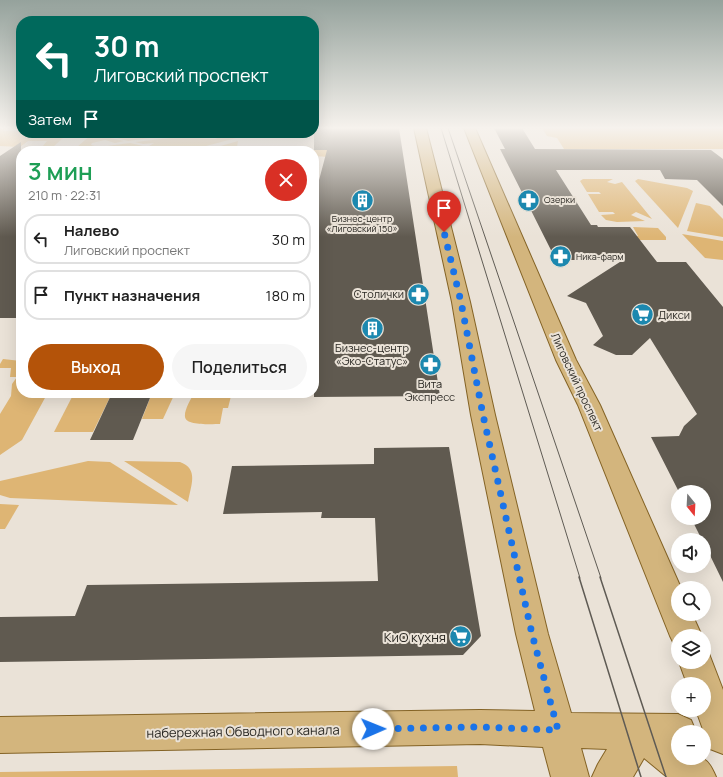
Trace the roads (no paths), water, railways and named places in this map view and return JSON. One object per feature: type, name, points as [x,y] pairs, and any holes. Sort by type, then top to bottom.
[{"type":"main road","points":[[429,164],[461,302],[483,415],[532,634],[570,777]]},
{"type":"main road","name":"Лиговский проспект","points":[[484,164],[566,360],[589,405],[683,629]]},
{"type":"main road","points":[[711,708],[718,733]]},
{"type":"main road","name":"набережная Обводного канала","points":[[0,735],[480,727],[671,732]]},
{"type":"main road","points":[[611,777],[639,732],[697,777]]},
{"type":"tram line","points":[[452,164],[580,578]]},
{"type":"tram line","points":[[460,164],[601,578]]},
{"type":"tram line","points":[[579,577],[641,777]]},
{"type":"tram line","points":[[600,577],[666,777]]},
{"type":"place","name":"Бизнес-центр «Лиговский 150»","points":[[362,200]]},
{"type":"place","name":"Озерки","points":[[529,200]]},
{"type":"place","name":"Ника-фарм","points":[[560,257]]},
{"type":"place","name":"Столички","points":[[419,294]]},
{"type":"place","name":"Дикси","points":[[642,315]]},
{"type":"place","name":"Бизнес-центр «Эко-Статус»","points":[[372,328]]},
{"type":"place","name":"Вита Экспресс","points":[[430,364]]},
{"type":"place","name":"КиО кухня","points":[[461,637]]}]
